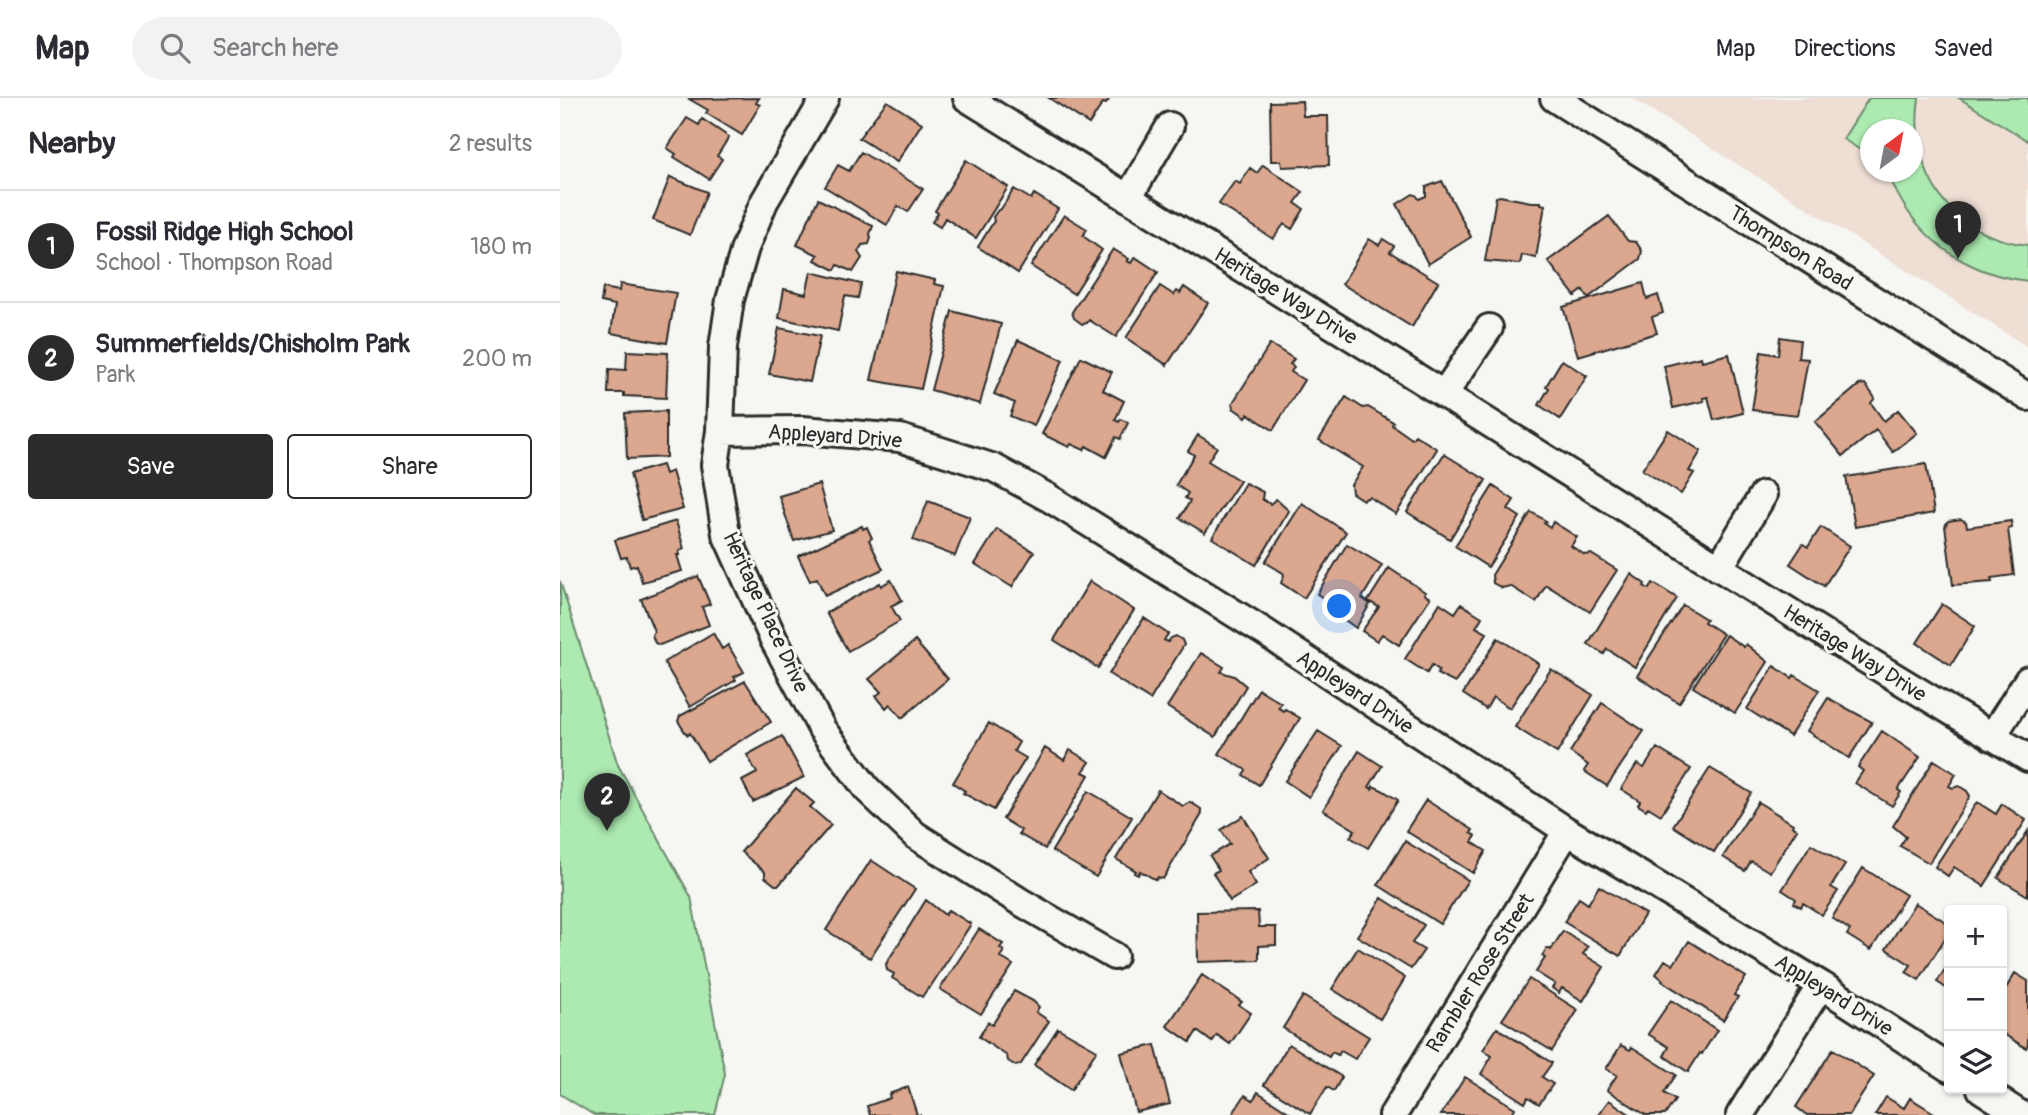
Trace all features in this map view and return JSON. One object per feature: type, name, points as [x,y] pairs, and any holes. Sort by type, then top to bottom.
[{"type":"street","name":"Heritage Place Drive","points":[[825,98],[764,202],[745,248],[730,300],[715,465],[726,534],[774,640],[830,739],[867,789],[915,835],[1019,901],[1114,956]]},
{"type":"street","name":"Heritage Way Drive","points":[[967,98],[2028,758]]},
{"type":"street","name":"Thompson Road","points":[[1554,98],[2028,397]]},
{"type":"street","points":[[1128,198],[1170,125]]},
{"type":"street","points":[[1444,394],[1489,328]]},
{"type":"street","name":"Appleyard Drive","points":[[720,430],[803,430],[900,438],[995,468],[1049,498],[1266,633],[1567,831],[1821,985],[1944,1065]]},
{"type":"street","points":[[1719,568],[1763,495]]},
{"type":"street","points":[[1993,737],[2028,680]]},
{"type":"street","name":"Rambler Rose Street","points":[[1393,1115],[1567,831]]},
{"type":"street","points":[[1740,1115],[1821,985]]},
{"type":"street","points":[[1989,1094],[2021,1115]]},
{"type":"shaded area","points":[[1632,98],[2028,98],[2028,347]]},
{"type":"green space","points":[[1869,98],[1919,98],[1918,119],[1860,119],[1860,150],[1843,139]]},
{"type":"green space","points":[[1959,98],[2028,98],[2028,141]]},
{"type":"green space","points":[[1923,158],[1928,175],[1940,197],[1957,215],[1977,229],[2001,239],[2028,245],[2028,281],[2004,277],[1961,260],[1925,232],[1893,182],[1923,182]]},
{"type":"green space","points":[[560,581],[618,765],[691,897],[725,1074],[715,1115],[594,1115],[560,1094]]},
{"type":"building","points":[[759,98],[756,103],[760,105],[742,135],[689,99]]},
{"type":"building","points":[[1049,98],[1110,98],[1106,104],[1103,103],[1089,124]]},
{"type":"building","points":[[887,101],[922,123],[897,162],[859,138]]},
{"type":"building","points":[[1302,101],[1303,116],[1328,116],[1329,165],[1282,167],[1281,161],[1271,161],[1270,102]]},
{"type":"building","points":[[687,118],[699,125],[702,119],[729,137],[717,156],[722,159],[709,179],[674,157],[676,154],[667,148]]},
{"type":"building","points":[[861,152],[923,189],[908,212],[898,206],[887,225],[825,187],[838,165],[849,171]]},
{"type":"building","points":[[966,160],[1008,187],[976,238],[945,218],[940,227],[932,222],[938,213],[935,211]]},
{"type":"building","points":[[1263,165],[1303,192],[1295,203],[1304,209],[1292,229],[1284,224],[1273,239],[1219,204],[1235,181],[1240,184],[1250,168],[1257,173]]},
{"type":"building","points":[[670,177],[707,192],[690,235],[653,220]]},
{"type":"building","points":[[1442,181],[1471,237],[1428,264],[1397,204],[1413,194],[1419,199],[1426,196],[1426,187]]},
{"type":"building","points":[[1014,189],[1031,199],[1034,194],[1058,209],[1018,273],[978,247],[994,221],[993,217]]},
{"type":"building","points":[[1496,197],[1541,202],[1545,205],[1536,258],[1522,255],[1520,264],[1485,261]]},
{"type":"building","points":[[818,199],[873,226],[869,244],[862,245],[858,252],[862,258],[853,272],[838,265],[835,270],[815,260],[818,255],[797,245]]},
{"type":"building","points":[[1064,215],[1087,229],[1083,236],[1102,250],[1074,294],[1031,266]]},
{"type":"building","points":[[1609,216],[1628,241],[1636,242],[1642,251],[1640,259],[1588,298],[1583,290],[1575,296],[1548,261]]},
{"type":"building","points":[[1369,239],[1379,245],[1383,239],[1394,246],[1390,252],[1438,282],[1412,327],[1342,284]]},
{"type":"building","points":[[1113,249],[1129,259],[1127,261],[1131,263],[1135,257],[1158,272],[1116,337],[1089,320],[1082,324],[1074,318],[1072,312]]},
{"type":"building","points":[[896,271],[935,280],[934,284],[944,286],[921,389],[871,380]]},
{"type":"building","points":[[811,272],[861,284],[858,298],[845,296],[838,331],[779,318],[784,289],[806,294]]},
{"type":"building","points":[[1643,283],[1647,299],[1658,295],[1663,313],[1652,317],[1657,333],[1578,356],[1563,307]]},
{"type":"building","points":[[620,284],[676,293],[667,343],[611,333],[615,305],[601,302],[603,288],[619,291]]},
{"type":"building","points":[[1160,286],[1174,295],[1177,291],[1180,293],[1184,287],[1208,303],[1167,365],[1126,338]]},
{"type":"building","points":[[952,311],[1001,324],[980,404],[931,390]]},
{"type":"building","points":[[779,328],[820,336],[810,382],[769,374]]},
{"type":"building","points":[[1780,337],[1800,340],[1798,358],[1808,359],[1798,415],[1752,410],[1761,352],[1778,355]]},
{"type":"building","points":[[1018,340],[1063,360],[1034,426],[1010,416],[1015,403],[994,394]]},
{"type":"building","points":[[1270,344],[1294,359],[1290,364],[1294,367],[1291,372],[1304,380],[1273,430],[1248,414],[1246,417],[1233,408],[1232,404]]},
{"type":"building","points":[[627,351],[668,353],[666,398],[608,393],[609,369],[626,370]]},
{"type":"building","points":[[1729,354],[1743,413],[1714,420],[1708,397],[1703,398],[1704,401],[1673,408],[1664,366],[1701,357],[1702,361]]},
{"type":"building","points":[[1081,357],[1112,372],[1103,390],[1124,401],[1115,420],[1119,422],[1121,419],[1128,423],[1120,439],[1116,437],[1106,457],[1086,446],[1084,450],[1071,444],[1069,447],[1042,434]]},
{"type":"building","points":[[1562,360],[1587,376],[1560,419],[1539,405],[1549,388],[1546,386]]},
{"type":"building","points":[[1865,384],[1875,398],[1871,403],[1884,421],[1898,410],[1917,433],[1893,452],[1876,430],[1843,456],[1815,422],[1859,385]]},
{"type":"building","points":[[1346,397],[1393,422],[1392,425],[1412,439],[1415,435],[1437,449],[1396,514],[1369,497],[1363,500],[1352,493],[1351,485],[1363,467],[1319,440]]},
{"type":"building","points":[[666,411],[666,457],[627,459],[625,413]]},
{"type":"building","points":[[1668,430],[1701,451],[1689,471],[1694,473],[1681,494],[1642,470]]},
{"type":"building","points":[[1198,435],[1217,447],[1208,461],[1240,481],[1205,533],[1180,518],[1190,501],[1185,498],[1188,493],[1176,485],[1194,455],[1188,451]]},
{"type":"building","points":[[1444,454],[1486,480],[1450,539],[1407,512]]},
{"type":"building","points":[[1926,464],[1934,513],[1855,527],[1846,477]]},
{"type":"building","points":[[662,465],[665,474],[672,471],[683,509],[642,520],[630,474]]},
{"type":"building","points":[[1245,483],[1263,492],[1262,499],[1270,504],[1276,499],[1289,511],[1256,565],[1212,538]]},
{"type":"building","points":[[819,484],[832,530],[794,541],[779,496]]},
{"type":"building","points":[[1493,486],[1514,500],[1508,509],[1520,517],[1488,567],[1455,546]]},
{"type":"building","points":[[928,501],[970,517],[955,556],[913,540]]},
{"type":"building","points":[[1302,503],[1346,532],[1304,598],[1281,583],[1283,573],[1265,562]]},
{"type":"building","points":[[1531,512],[1546,521],[1544,523],[1550,527],[1553,522],[1577,537],[1571,546],[1585,555],[1591,554],[1617,570],[1590,612],[1546,585],[1536,602],[1510,586],[1502,588],[1493,583],[1492,575]]},
{"type":"building","points":[[1961,519],[1966,522],[1967,527],[2011,521],[2012,528],[2008,529],[2014,575],[1991,578],[1992,582],[1953,585],[1945,526],[1948,521]]},
{"type":"building","points":[[676,521],[684,549],[677,555],[682,571],[642,582],[637,565],[630,567],[627,557],[621,558],[615,540]]},
{"type":"building","points":[[862,526],[863,529],[867,527],[872,538],[869,540],[883,569],[825,596],[817,578],[810,581],[798,556]]},
{"type":"building","points":[[1821,527],[1850,546],[1824,586],[1790,564],[1803,544],[1808,547]]},
{"type":"building","points":[[997,529],[1034,552],[1012,587],[975,564]]},
{"type":"building","points":[[1347,544],[1382,565],[1362,598],[1370,604],[1356,628],[1328,608],[1331,603],[1317,594]]},
{"type":"building","points":[[1389,568],[1430,598],[1399,645],[1382,634],[1377,641],[1362,631],[1379,607],[1368,601]]},
{"type":"building","points":[[1631,574],[1649,589],[1653,583],[1677,598],[1635,667],[1607,649],[1604,654],[1588,644]]},
{"type":"building","points":[[698,576],[710,604],[702,607],[709,625],[660,645],[655,643],[652,635],[654,631],[641,599]]},
{"type":"building","points":[[891,580],[902,600],[891,606],[900,621],[848,651],[826,613],[880,583],[881,586]]},
{"type":"building","points":[[1090,581],[1134,610],[1098,668],[1054,640]]},
{"type":"building","points":[[1440,603],[1455,613],[1461,604],[1482,617],[1476,627],[1487,633],[1455,683],[1437,674],[1439,670],[1432,665],[1427,673],[1405,659]]},
{"type":"building","points":[[1942,604],[1975,626],[1951,665],[1917,643]]},
{"type":"building","points":[[1683,605],[1706,619],[1704,622],[1723,634],[1679,703],[1637,676]]},
{"type":"building","points":[[1144,618],[1168,634],[1164,640],[1168,642],[1176,636],[1184,645],[1150,700],[1109,674]]},
{"type":"building","points":[[713,633],[722,649],[728,645],[744,672],[734,677],[736,680],[690,707],[664,662]]},
{"type":"building","points":[[1726,635],[1744,647],[1746,644],[1768,662],[1735,713],[1693,687]]},
{"type":"building","points":[[1498,638],[1539,664],[1510,708],[1493,697],[1486,709],[1463,694]]},
{"type":"building","points":[[915,641],[948,679],[902,718],[890,704],[886,708],[876,696],[881,692],[869,679]]},
{"type":"building","points":[[1201,653],[1224,667],[1221,672],[1234,676],[1246,686],[1215,737],[1167,707]]},
{"type":"building","points":[[1774,666],[1792,678],[1794,675],[1819,690],[1790,736],[1747,709]]},
{"type":"building","points":[[1551,669],[1593,695],[1557,753],[1515,727]]},
{"type":"building","points":[[745,681],[771,722],[707,761],[690,733],[688,735],[678,721],[680,716]]},
{"type":"building","points":[[1259,689],[1281,703],[1278,708],[1300,718],[1259,785],[1243,775],[1246,770],[1219,754]]},
{"type":"building","points":[[1828,698],[1872,722],[1849,758],[1807,731]]},
{"type":"building","points":[[1602,703],[1644,731],[1607,786],[1584,771],[1588,765],[1570,752]]},
{"type":"building","points":[[989,723],[1019,742],[1014,751],[1026,758],[994,810],[963,793],[965,791],[953,783]]},
{"type":"building","points":[[1318,731],[1342,746],[1309,797],[1285,781]]},
{"type":"building","points":[[1882,731],[1920,757],[1898,790],[1901,792],[1892,806],[1855,783],[1863,771],[1858,767]]},
{"type":"building","points":[[782,736],[804,777],[753,802],[742,781],[757,773],[747,755]]},
{"type":"building","points":[[1045,748],[1064,760],[1070,750],[1090,762],[1083,772],[1089,775],[1045,849],[1019,834],[1021,830],[1003,819]]},
{"type":"building","points":[[1657,748],[1691,769],[1661,815],[1648,807],[1646,810],[1638,805],[1640,801],[1621,789],[1637,764],[1644,768]]},
{"type":"building","points":[[1359,751],[1382,766],[1369,787],[1382,790],[1398,800],[1368,848],[1350,837],[1355,830],[1323,810]]},
{"type":"building","points":[[1934,760],[1956,774],[1949,786],[1959,786],[1970,796],[1929,863],[1900,846],[1906,837],[1893,826]]},
{"type":"building","points":[[1710,768],[1751,793],[1714,852],[1673,826]]},
{"type":"building","points":[[796,788],[814,803],[810,807],[831,825],[779,885],[775,885],[765,877],[765,872],[741,852]]},
{"type":"building","points":[[1158,790],[1183,806],[1190,802],[1201,809],[1202,814],[1163,879],[1158,877],[1156,880],[1140,871],[1138,875],[1134,873],[1136,871],[1116,859]]},
{"type":"building","points":[[1088,791],[1132,817],[1096,877],[1052,851]]},
{"type":"building","points":[[1426,800],[1473,830],[1471,833],[1476,836],[1472,842],[1486,851],[1473,873],[1406,831]]},
{"type":"building","points":[[1758,802],[1797,829],[1770,872],[1751,861],[1745,871],[1723,857]]},
{"type":"building","points":[[1977,802],[1996,814],[2002,804],[2026,820],[1984,886],[1954,867],[1948,876],[1935,867]]},
{"type":"building","points":[[1243,816],[1269,858],[1248,872],[1256,885],[1230,901],[1213,873],[1219,870],[1210,856],[1230,844],[1221,830]]},
{"type":"building","points":[[2028,831],[2028,896],[1998,878]]},
{"type":"building","points":[[1405,841],[1468,880],[1440,924],[1378,885]]},
{"type":"building","points":[[1811,844],[1845,865],[1831,887],[1838,891],[1822,915],[1803,903],[1801,907],[1794,903],[1796,899],[1782,890]]},
{"type":"building","points":[[871,860],[915,889],[870,958],[826,930]]},
{"type":"building","points":[[1863,868],[1906,895],[1871,950],[1847,935],[1850,930],[1832,918]]},
{"type":"building","points":[[1599,886],[1645,914],[1620,956],[1564,922],[1579,898],[1588,904]]},
{"type":"building","points":[[1382,898],[1424,925],[1412,943],[1424,950],[1411,969],[1357,936]]},
{"type":"building","points":[[926,900],[945,915],[948,910],[971,924],[922,997],[892,978],[894,974],[887,970],[886,964]]},
{"type":"building","points":[[1915,903],[1944,921],[1944,940],[1919,980],[1906,972],[1911,965],[1886,949]]},
{"type":"building","points":[[1258,911],[1259,927],[1276,927],[1276,945],[1259,946],[1259,960],[1198,962],[1197,912]]},
{"type":"building","points":[[979,929],[1003,944],[1000,948],[1004,951],[1000,957],[1013,965],[981,1014],[940,989]]},
{"type":"building","points":[[1563,931],[1588,947],[1583,954],[1604,967],[1583,1001],[1562,988],[1559,993],[1552,988],[1555,984],[1536,972],[1545,958],[1542,956],[1547,948],[1551,950]]},
{"type":"building","points":[[1689,941],[1746,977],[1734,995],[1738,997],[1723,1020],[1662,981],[1656,974],[1665,960],[1673,965]]},
{"type":"building","points":[[1358,948],[1405,978],[1380,1019],[1332,989]]},
{"type":"building","points":[[1944,971],[1944,987],[1937,982]]},
{"type":"building","points":[[2015,973],[2028,981],[2026,1048],[2007,1036],[2007,987]]},
{"type":"building","points":[[1202,975],[1242,1002],[1239,1005],[1251,1013],[1230,1044],[1217,1035],[1212,1042],[1197,1031],[1190,1042],[1167,1026]]},
{"type":"building","points":[[1529,979],[1578,1010],[1552,1051],[1502,1020]]},
{"type":"building","points":[[1014,991],[1033,1001],[1039,1007],[1036,1012],[1049,1021],[1021,1064],[1016,1066],[1008,1061],[1007,1056],[979,1037],[988,1022],[992,1025]]},
{"type":"building","points":[[1303,996],[1369,1037],[1355,1059],[1341,1051],[1338,1055],[1332,1052],[1329,1057],[1283,1028]]},
{"type":"building","points":[[1671,1000],[1717,1030],[1688,1072],[1664,1056],[1669,1047],[1648,1034]]},
{"type":"building","points":[[1058,1028],[1097,1050],[1071,1090],[1034,1065]]},
{"type":"building","points":[[1497,1028],[1552,1063],[1542,1077],[1553,1084],[1539,1104],[1528,1097],[1525,1103],[1481,1074],[1492,1056],[1483,1050]]},
{"type":"building","points":[[1289,1044],[1342,1077],[1334,1091],[1327,1087],[1310,1114],[1264,1085]]},
{"type":"building","points":[[1155,1045],[1170,1104],[1136,1112],[1121,1053]]},
{"type":"building","points":[[1621,1045],[1630,1050],[1632,1047],[1676,1075],[1664,1093],[1675,1100],[1665,1115],[1646,1115],[1607,1090],[1617,1075],[1606,1069]]},
{"type":"building","points":[[1833,1049],[1874,1076],[1849,1115],[1807,1115],[1796,1107]]},
{"type":"building","points":[[1465,1077],[1515,1108],[1511,1115],[1441,1115]]},
{"type":"building","points":[[908,1087],[917,1115],[870,1115],[867,1106],[890,1098],[889,1094]]},
{"type":"building","points":[[1258,1092],[1293,1115],[1232,1115],[1245,1095],[1253,1100]]},
{"type":"building","points":[[1886,1097],[1904,1108],[1910,1098],[1934,1113],[1875,1115]]},
{"type":"building","points":[[1609,1100],[1631,1115],[1598,1115]]},
{"type":"place","name":"Fossil Ridge High School","points":[[1958,259]]},
{"type":"place","name":"Summerfields/Chisholm Park","points":[[607,831]]}]
